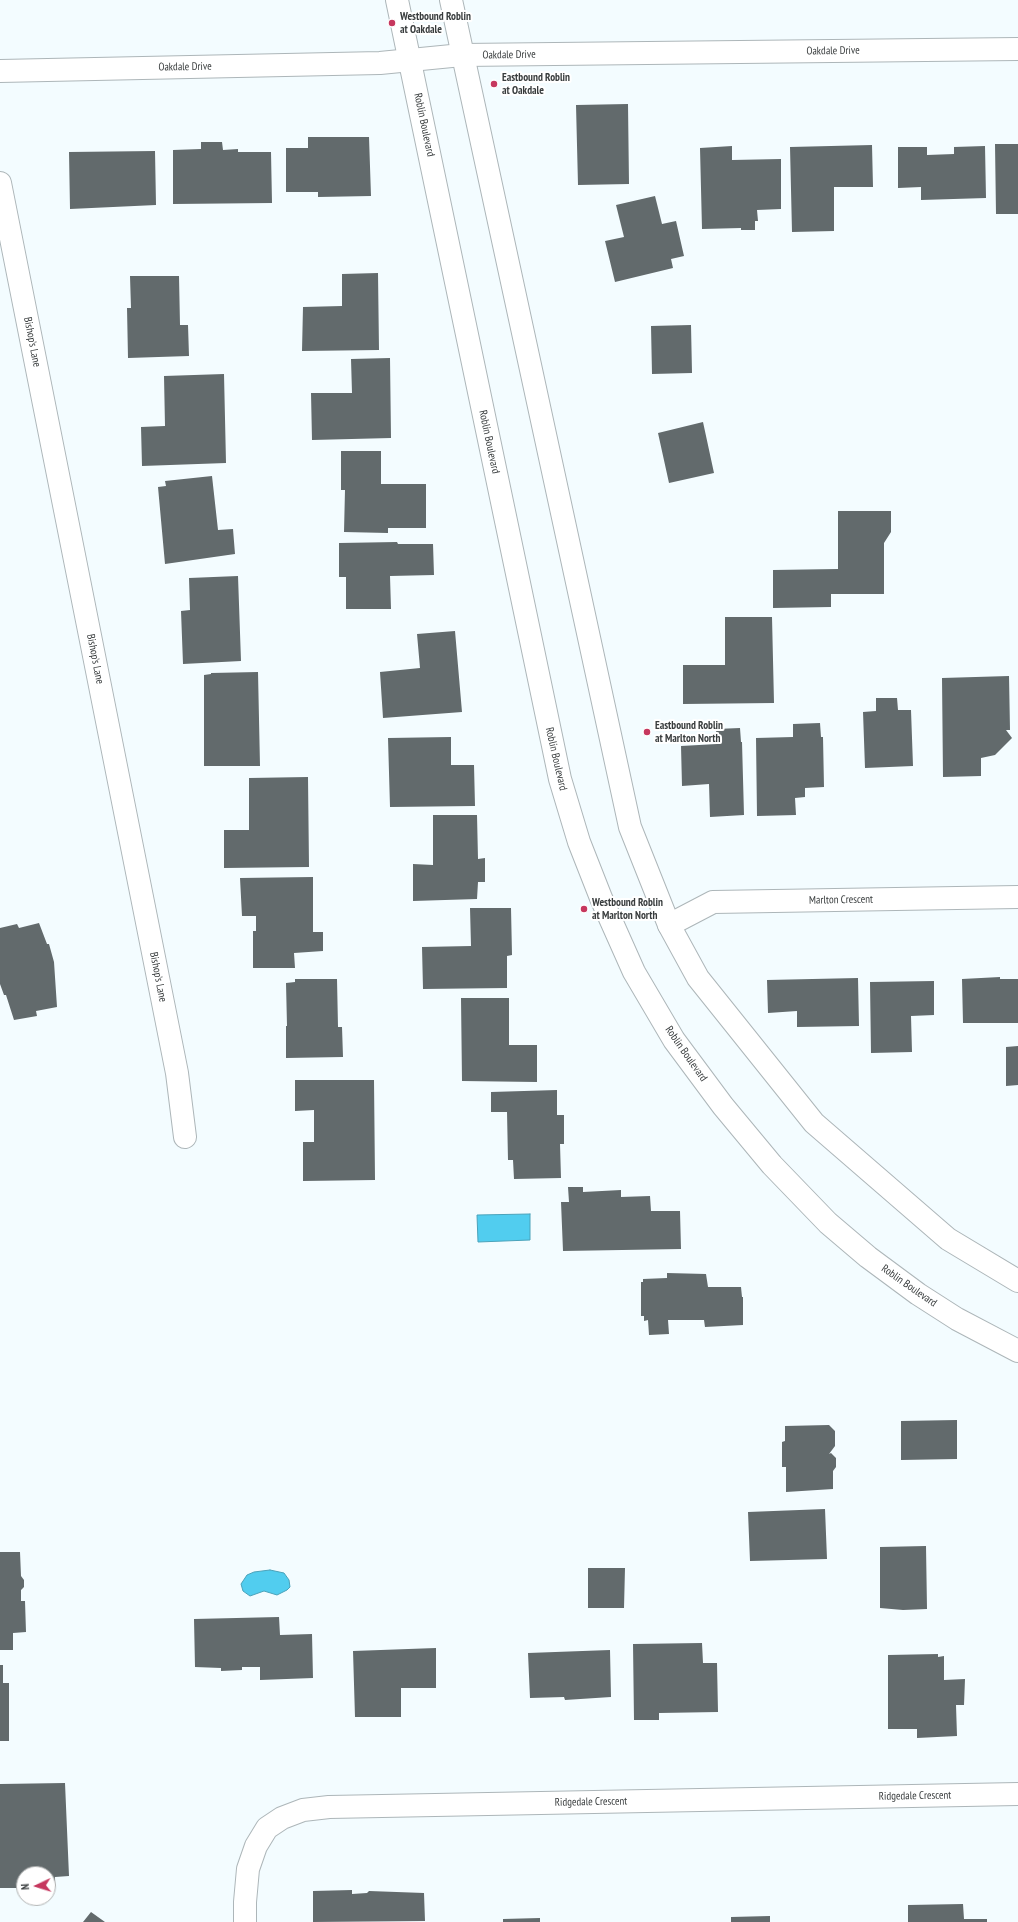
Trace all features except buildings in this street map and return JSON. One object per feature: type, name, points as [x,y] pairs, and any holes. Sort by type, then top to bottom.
[{"type":"street","name":"Roblin Boulevard","points":[[397,0],[411,61],[560,780],[579,842],[634,972],[674,1040],[723,1106],[772,1165],[828,1223],[868,1257],[918,1294],[957,1319],[1018,1351]]},
{"type":"street","points":[[451,0],[630,827],[670,925],[698,978],[814,1123],[948,1238],[1018,1281]]},
{"type":"street","name":"Oakdale Drive","points":[[0,70],[411,61],[462,55],[1018,49]]},
{"type":"street","name":"Bishop's Lane","points":[[0,183],[177,1073],[185,1137]]},
{"type":"street","name":"Marlton Crescent","points":[[670,925],[714,902],[1018,897]]},
{"type":"street","name":"Ridgedale Crescent","points":[[245,1922],[248,1869],[256,1846],[267,1828],[282,1818],[303,1810],[329,1807],[1018,1794]]},
{"type":"water","points":[[530,1214],[530,1240],[478,1242],[477,1215]]},
{"type":"water","points":[[270,1570],[284,1573],[289,1580],[290,1587],[287,1590],[277,1595],[264,1591],[250,1596],[243,1591],[241,1584],[247,1575],[254,1572]]},
{"type":"place","name":"Westbound Roblin at Oakdale","points":[[392,23]]},
{"type":"place","name":"Eastbound Roblin at Oakdale","points":[[494,84]]},
{"type":"place","name":"Eastbound Roblin at Marlton North","points":[[647,732]]},
{"type":"place","name":"Westbound Roblin at Marlton North","points":[[584,909]]}]
